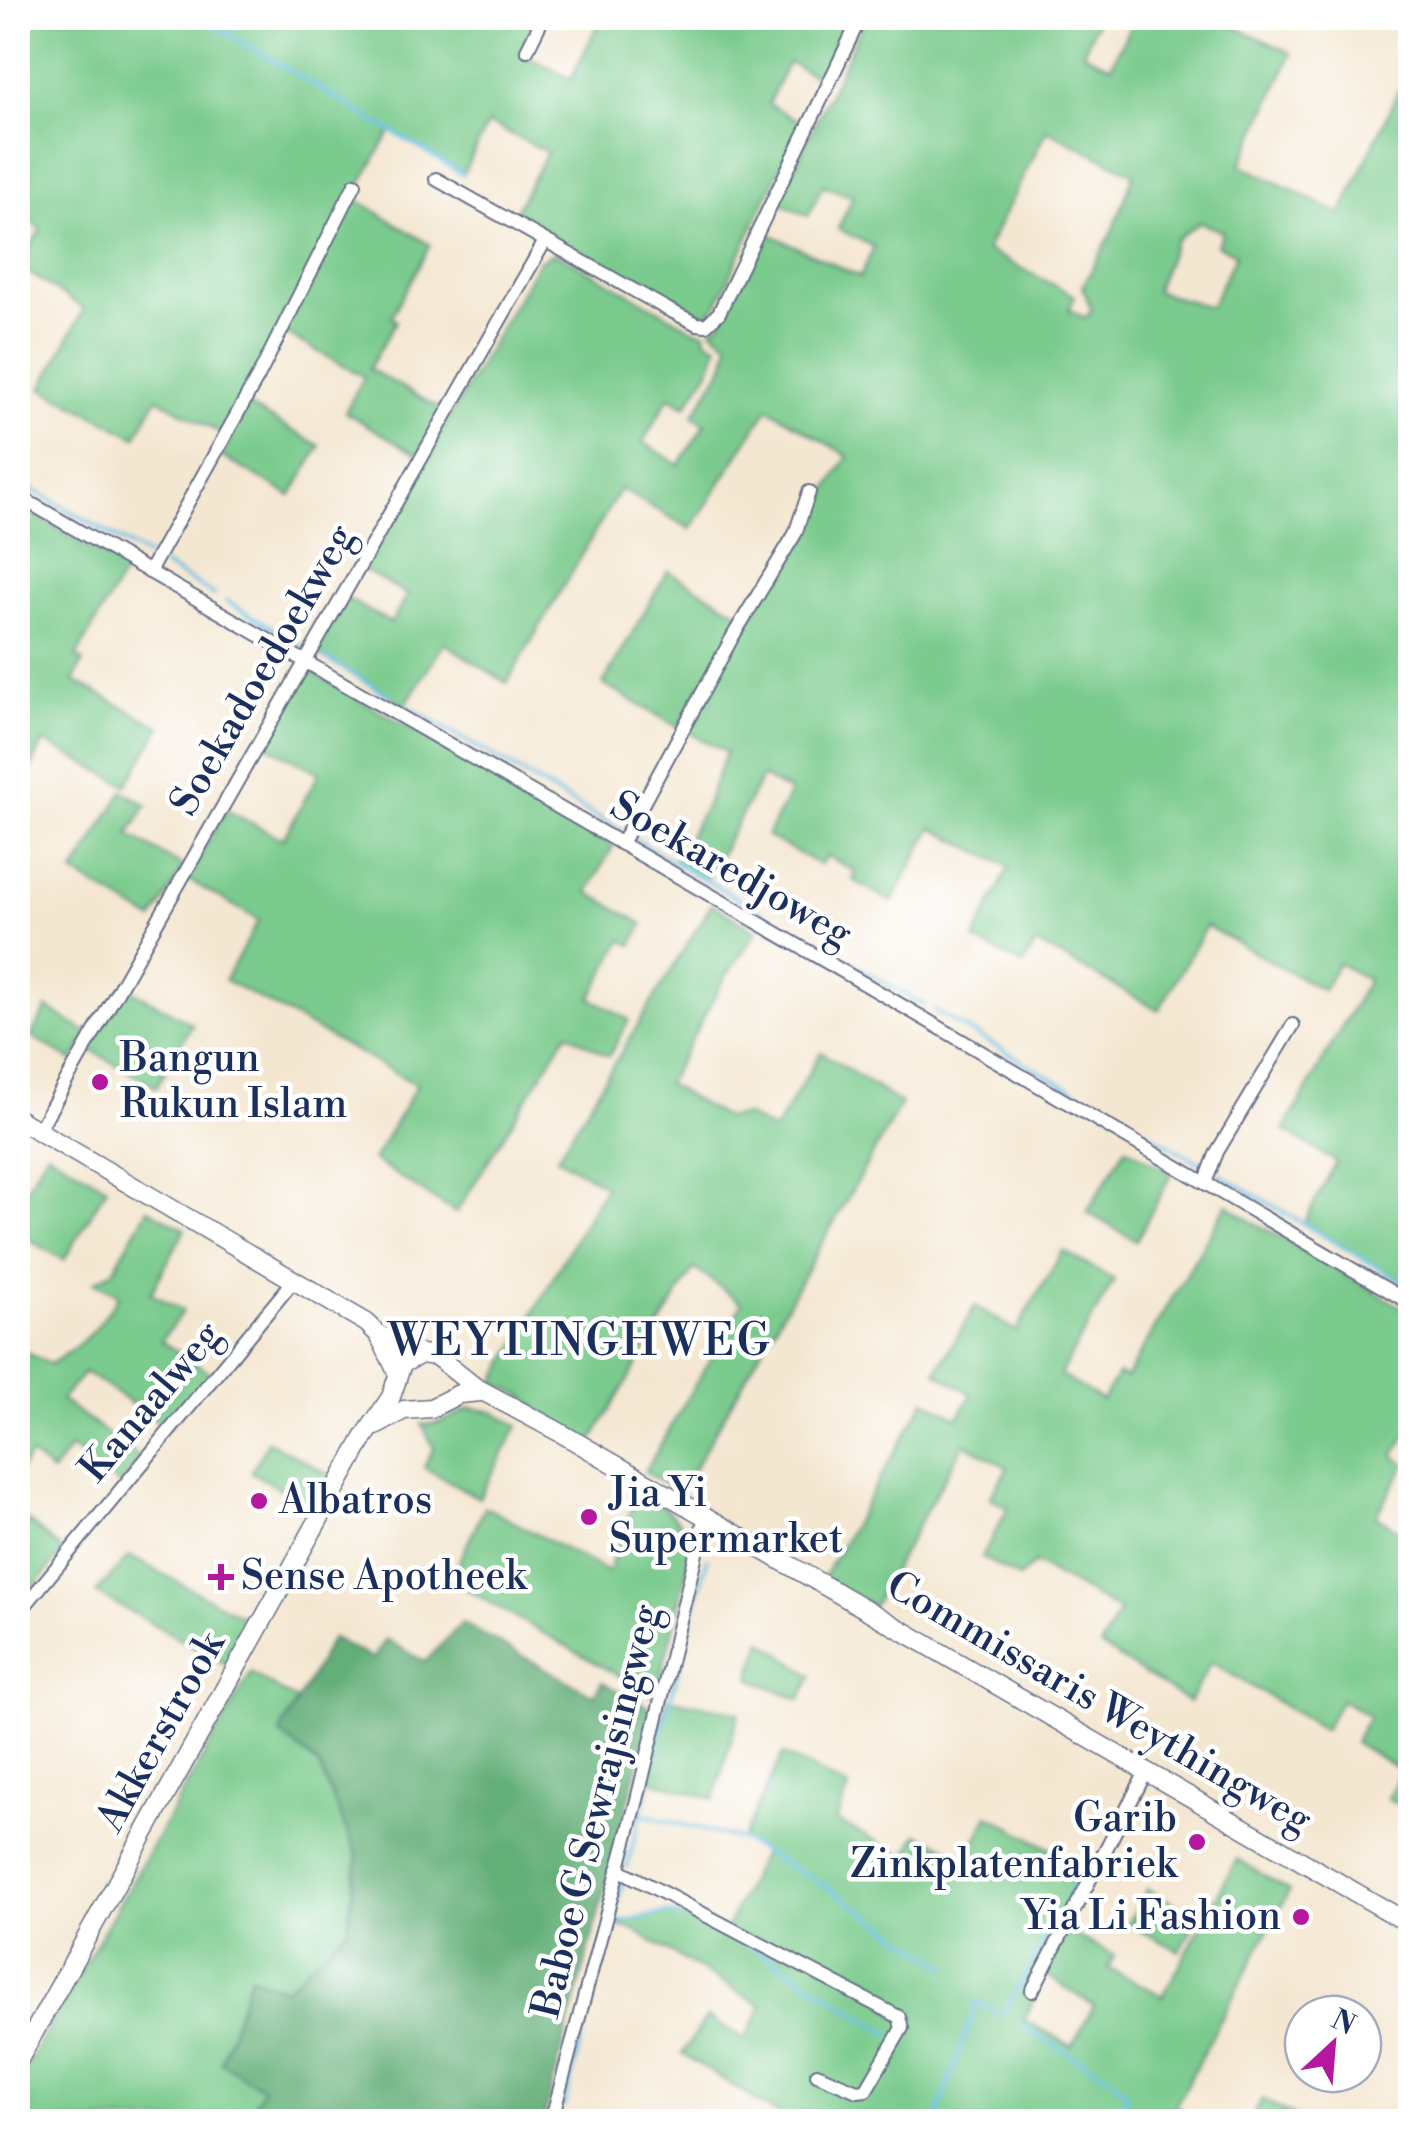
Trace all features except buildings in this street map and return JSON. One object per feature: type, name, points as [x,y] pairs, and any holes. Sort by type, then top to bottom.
[{"type":"main road","points":[[18,1119],[295,1278],[367,1323],[379,1335],[421,1354],[436,1356],[448,1368],[452,1384],[445,1400]]},
{"type":"main road","points":[[379,1335],[407,1402],[430,1408],[468,1392],[492,1394]]},
{"type":"main road","points":[[397,1380],[402,1364],[421,1354]]},
{"type":"main road","name":"Commissaris Weythingweg","points":[[448,1368],[1410,1924]]},
{"type":"main road","name":"Akkerstrook","points":[[18,2061],[397,1380]]},
{"type":"main road","points":[[364,1436],[392,1414],[419,1407]]},
{"type":"street","points":[[528,50],[543,18]]},
{"type":"street","points":[[436,179],[697,324],[706,325],[712,321],[860,18]]},
{"type":"street","points":[[149,572],[259,375],[355,184]]},
{"type":"street","name":"Soekadoedoekweg","points":[[38,1131],[545,241]]},
{"type":"street","points":[[620,844],[733,636],[796,534],[809,492]]},
{"type":"street","name":"Soekaredjoweg","points":[[18,496],[1410,1303]]},
{"type":"street","points":[[1205,1182],[1217,1152],[1294,1026]]},
{"type":"street","name":"Kanaalweg","points":[[18,1614],[295,1278]]},
{"type":"street","name":"Baboe G Sewrajsingweg","points":[[552,2116],[618,1870],[705,1516]]},
{"type":"street","points":[[1032,1991],[1147,1770]]},
{"type":"street","points":[[618,1870],[899,2017],[902,2028],[866,2090],[857,2091],[817,2074]]},
{"type":"street","points":[[552,2116],[572,2122]]},
{"type":"green space","points":[[18,18],[538,18],[521,53],[571,79],[601,18],[852,18],[823,80],[788,62],[768,104],[801,122],[716,307],[698,318],[513,215],[547,152],[488,123],[463,174],[391,131],[353,197],[430,245],[391,317],[396,321],[369,369],[442,410],[418,455],[345,412],[364,377],[279,330],[222,434],[157,398],[136,437],[42,388],[84,309],[19,266],[41,229],[18,213]]},
{"type":"green space","points":[[865,18],[1098,18],[1083,53],[1111,66],[1134,18],[1216,18],[1292,53],[1241,165],[1341,214],[1398,92],[1410,77],[1410,908],[1400,925],[1410,932],[1410,1287],[1304,1223],[1336,1162],[1284,1130],[1368,980],[1338,963],[1323,990],[1206,926],[1159,1010],[1036,943],[1023,965],[974,940],[1009,867],[932,828],[892,902],[853,880],[856,872],[827,856],[820,865],[767,836],[790,792],[762,777],[706,880],[674,862],[707,803],[726,752],[686,731],[848,456],[768,408],[691,529],[620,489],[507,683],[444,643],[405,705],[315,653],[345,598],[391,623],[408,595],[362,569],[539,261],[551,254],[560,255],[705,332],[706,339],[718,346],[710,369],[686,406],[669,397],[643,442],[679,465],[705,424],[693,416],[724,366],[729,344],[712,329],[722,321],[765,232],[860,277],[874,247],[838,229],[853,197],[823,185],[808,216],[778,202]],"holes":[[[1047,130],[1134,174],[1115,226],[1083,286],[1091,310],[1086,318],[1069,310],[1075,296],[986,250]],[[1200,222],[1223,232],[1217,245],[1236,254],[1210,307],[1155,291],[1176,239]]]},
{"type":"green space","points":[[248,406],[320,446],[291,496],[221,456]]},
{"type":"green space","points":[[23,509],[127,567],[76,657],[83,661],[74,681],[161,727],[127,785],[44,742],[26,778],[18,780],[18,519]]},
{"type":"green space","points":[[668,571],[742,614],[678,727],[603,684]]},
{"type":"green space","points":[[316,674],[613,846],[588,892],[643,924],[632,945],[622,940],[591,998],[629,1020],[609,1056],[567,1033],[456,1213],[373,1160],[417,1085],[225,980],[259,920],[187,879],[226,810],[283,839],[319,773],[265,744],[304,676]]},
{"type":"green space","points":[[123,791],[147,805],[129,835],[184,867],[153,920],[74,873]]},
{"type":"green space","points":[[712,904],[757,931],[724,979],[667,1084],[725,1118],[747,1116],[774,1131],[821,1052],[901,1104],[680,1493],[645,1472],[742,1303],[694,1268],[591,1442],[542,1413],[522,1395],[494,1383],[605,1186],[557,1157]]},
{"type":"green space","points":[[126,987],[192,1024],[156,1087],[89,1049]]},
{"type":"green space","points":[[47,1008],[88,1033],[73,1061],[31,1036]]},
{"type":"green space","points":[[1126,1147],[1172,1173],[1136,1241],[1087,1212]]},
{"type":"green space","points":[[47,1152],[107,1187],[64,1260],[18,1233],[18,1203]]},
{"type":"green space","points":[[1227,1204],[1410,1312],[1410,1428],[1394,1456],[1406,1464],[1376,1516],[1410,1537],[1410,1810],[1387,1798],[1402,1771],[1354,1742],[1369,1716],[1341,1700],[1324,1730],[1211,1662],[1189,1702],[1100,1646],[1120,1611],[1034,1563],[1019,1578],[982,1557],[1008,1508],[990,1497],[1008,1468],[964,1443],[873,1606],[823,1578],[925,1400],[958,1418],[972,1394],[936,1372],[975,1306],[1016,1331],[1063,1251],[1114,1280],[1060,1375],[1102,1400],[1118,1374],[1126,1378]]},
{"type":"green space","points":[[148,1209],[185,1229],[151,1293],[183,1311],[161,1341],[213,1374],[167,1428],[85,1372],[61,1400],[141,1459],[120,1485],[71,1447],[52,1472],[30,1455],[18,1473],[18,1348],[50,1364],[89,1334],[119,1295],[94,1282],[113,1271]]},
{"type":"green space","points":[[472,1408],[495,1412],[518,1426],[479,1498],[424,1467],[434,1448],[422,1424],[442,1421]]},
{"type":"green space","points":[[268,1441],[333,1477],[315,1508],[251,1472]]},
{"type":"green space","points":[[655,1499],[694,1541],[656,1697],[450,1580],[485,1507],[608,1572],[634,1502]]},
{"type":"green space","points":[[18,1513],[63,1551],[18,1607]]},
{"type":"green space","points":[[129,1556],[253,1622],[228,1665],[96,1593]]},
{"type":"green space","points":[[462,1623],[594,1695],[602,1682],[653,1709],[543,2121],[245,2121],[263,2088],[221,2062],[250,1976],[285,1989],[347,1929],[358,1857],[319,1766],[280,1733],[332,1638],[373,1659],[386,1639],[425,1662]]},
{"type":"green space","points":[[762,1640],[812,1676],[800,1700],[750,1678]]},
{"type":"green space","points":[[251,1673],[297,1701],[280,1733],[319,1766],[358,1857],[347,1930],[285,1989],[250,1977],[263,2088],[245,2121],[18,2122],[18,2081]]},
{"type":"green space","points":[[667,1698],[739,1713],[714,1799],[646,1779]]},
{"type":"green space","points":[[783,1754],[849,1788],[836,1821],[906,1856],[917,1834],[967,1857],[989,1815],[1088,1870],[1025,1992],[1035,1997],[1024,2020],[1072,2046],[1094,2006],[1045,1974],[1067,1932],[1114,1955],[1108,1968],[1163,1996],[1237,1859],[1289,1891],[1175,2106],[1202,2122],[783,2121],[784,2118],[682,2054],[707,2017],[745,2039],[762,2006],[633,1930],[612,1923],[666,1913],[726,1929],[763,1852],[742,1840]]},
{"type":"green space","points":[[1147,1889],[1198,1917],[1180,1951],[1128,1924]]},
{"type":"green space","points":[[1262,2099],[1303,2121],[1250,2121]]},
{"type":"waterway","points":[[202,18],[463,174]]},
{"type":"waterway","points":[[18,481],[148,556]]},
{"type":"waterway","points":[[163,565],[215,595]]},
{"type":"waterway","points":[[226,601],[303,646]]},
{"type":"waterway","points":[[324,657],[391,696]]},
{"type":"waterway","points":[[405,705],[621,831]]},
{"type":"waterway","points":[[634,839],[924,1005]]},
{"type":"waterway","points":[[935,1011],[1202,1164]]},
{"type":"waterway","points":[[1219,1174],[1406,1284]]},
{"type":"waterway","points":[[627,1867],[707,1559]]},
{"type":"waterway","points":[[641,1814],[742,1840],[826,1886],[948,1967]]},
{"type":"waterway","points":[[564,2106],[624,1879]]},
{"type":"waterway","points":[[935,2122],[977,2002],[1002,2014],[1008,2007],[1076,1883]]},
{"type":"waterway","points":[[612,1923],[666,1913],[710,1923]]},
{"type":"waterway","points":[[749,1945],[889,2033]]},
{"type":"waterway","points":[[1023,2027],[1113,2079],[1127,2094],[1117,2122]]},
{"type":"place","name":"Bangun Rukun Islam","points":[[100,1082]]},
{"type":"place","name":"Albatros","points":[[259,1501]]},
{"type":"place","name":"Jia Yi Supermarket","points":[[589,1517]]},
{"type":"place","name":"Sense Apotheek","points":[[221,1577]]},
{"type":"place","name":"Garib Zinkplatenfabriek","points":[[1197,1842]]},
{"type":"place","name":"Yia Li Fashion","points":[[1301,1917]]},
{"type":"district","name":"WEYTINGHWEG","points":[[580,1341]]}]
